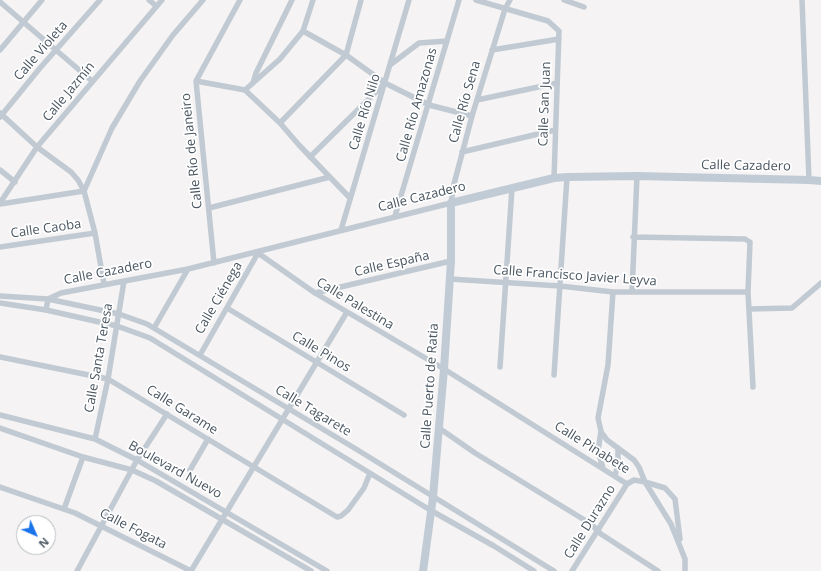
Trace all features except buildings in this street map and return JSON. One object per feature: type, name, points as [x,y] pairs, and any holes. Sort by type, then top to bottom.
[{"type":"street","points":[[0,50],[42,0]]},
{"type":"street","name":"Calle Violeta","points":[[1,115],[100,0]]},
{"type":"street","points":[[149,0],[156,6]]},
{"type":"street","name":"Calle Jazmín","points":[[0,204],[37,147],[162,0]]},
{"type":"street","points":[[84,191],[112,128],[140,81],[168,40],[203,0]]},
{"type":"street","name":"Calle Río de Janeiro","points":[[214,263],[196,96],[196,81],[240,0]]},
{"type":"street","points":[[253,84],[258,68],[292,0]]},
{"type":"street","points":[[245,90],[280,59],[303,31],[313,0]]},
{"type":"street","points":[[280,123],[346,55],[361,0]]},
{"type":"street","name":"Calle Río Nilo","points":[[341,230],[409,0]]},
{"type":"street","name":"Calle Río Amazonas","points":[[395,216],[459,0]]},
{"type":"street","points":[[476,0],[505,9]]},
{"type":"street","name":"Calle Río Sena","points":[[451,203],[462,152],[472,116],[505,9],[510,0]]},
{"type":"street","points":[[564,0],[584,8]]},
{"type":"street","points":[[802,0],[809,180]]},
{"type":"street","points":[[0,2],[92,81]]},
{"type":"street","name":"Calle San Juan","points":[[505,9],[548,21],[558,31],[559,39],[554,178]]},
{"type":"street","points":[[303,31],[346,55],[385,83],[429,105],[472,116]]},
{"type":"street","points":[[492,50],[559,39]]},
{"type":"street","points":[[390,65],[419,42],[447,41]]},
{"type":"street","points":[[196,81],[245,90],[280,123],[310,157],[350,198]]},
{"type":"street","points":[[310,157],[385,83]]},
{"type":"street","points":[[478,100],[557,83]]},
{"type":"street","points":[[1,115],[37,147],[71,172],[84,191],[95,233],[104,284]]},
{"type":"street","points":[[462,152],[555,130]]},
{"type":"street","points":[[0,170],[15,182]]},
{"type":"street","points":[[554,375],[567,176]]},
{"type":"street","name":"Calle Cazadero","points":[[0,296],[48,299],[61,293],[214,263],[395,216],[567,176],[637,176],[821,181]]},
{"type":"street","points":[[632,292],[633,237],[637,176]]},
{"type":"street","points":[[209,208],[330,178]]},
{"type":"street","points":[[500,367],[512,188]]},
{"type":"street","points":[[0,204],[84,191]]},
{"type":"street","name":"Calle Puerto de Ratia","points":[[423,571],[430,510],[433,497],[444,369],[451,262],[451,203]]},
{"type":"street","name":"Calle Caoba","points":[[0,247],[95,233]]},
{"type":"street","points":[[633,237],[748,240],[750,242],[748,292],[753,387]]},
{"type":"street","name":"Calle Palestina","points":[[258,252],[315,293],[444,369]]},
{"type":"street","name":"Calle Ciénega","points":[[200,355],[258,252]]},
{"type":"street","name":"Calle España","points":[[315,293],[451,262]]},
{"type":"street","points":[[154,328],[188,269]]},
{"type":"street","name":"Calle Francisco Javier Leyva","points":[[450,279],[560,286],[613,292],[748,292]]},
{"type":"street","name":"Calle Santa Teresa","points":[[95,439],[108,379],[124,281]]},
{"type":"street","points":[[749,309],[792,308],[821,283]]},
{"type":"street","points":[[603,468],[598,451],[601,431],[598,418],[608,365],[613,292]]},
{"type":"street","points":[[0,303],[46,310],[48,299]]},
{"type":"street","name":"Calle Tagarete","points":[[48,299],[119,314],[135,319],[154,328],[554,571]]},
{"type":"street","name":"Calle Pinos","points":[[227,308],[404,415]]},
{"type":"street","name":"Calle Tagarete","points":[[46,310],[117,326],[150,338],[430,510],[494,546],[534,571]]},
{"type":"street","points":[[191,571],[347,312]]},
{"type":"street","name":"Calle Garame","points":[[0,357],[108,379],[329,513],[339,517],[344,515],[364,488],[370,473]]},
{"type":"street","name":"Calle Pinabete","points":[[444,369],[627,484],[634,480],[645,482]]},
{"type":"street","points":[[77,571],[100,525],[137,460],[167,414]]},
{"type":"street","name":"Boulevard Nuevo","points":[[0,415],[95,439],[137,460],[327,571]]},
{"type":"street","name":"Boulevard Nuevo","points":[[0,428],[83,457],[132,470],[156,481],[311,571]]},
{"type":"street","points":[[439,428],[475,453],[591,524],[597,530],[658,571]]},
{"type":"street","points":[[601,431],[608,440],[634,460],[639,467],[645,482],[671,524],[680,543],[685,559],[685,571]]},
{"type":"street","points":[[190,470],[208,439]]},
{"type":"street","points":[[615,476],[618,463],[618,448]]},
{"type":"street","points":[[64,509],[83,457]]},
{"type":"street","points":[[645,482],[665,488],[675,499],[680,543]]},
{"type":"street","name":"Calle Durazno","points":[[572,571],[627,484]]},
{"type":"street","name":"Calle Fogata","points":[[0,487],[64,509],[100,525],[191,571]]},
{"type":"street","points":[[494,546],[500,538]]}]
